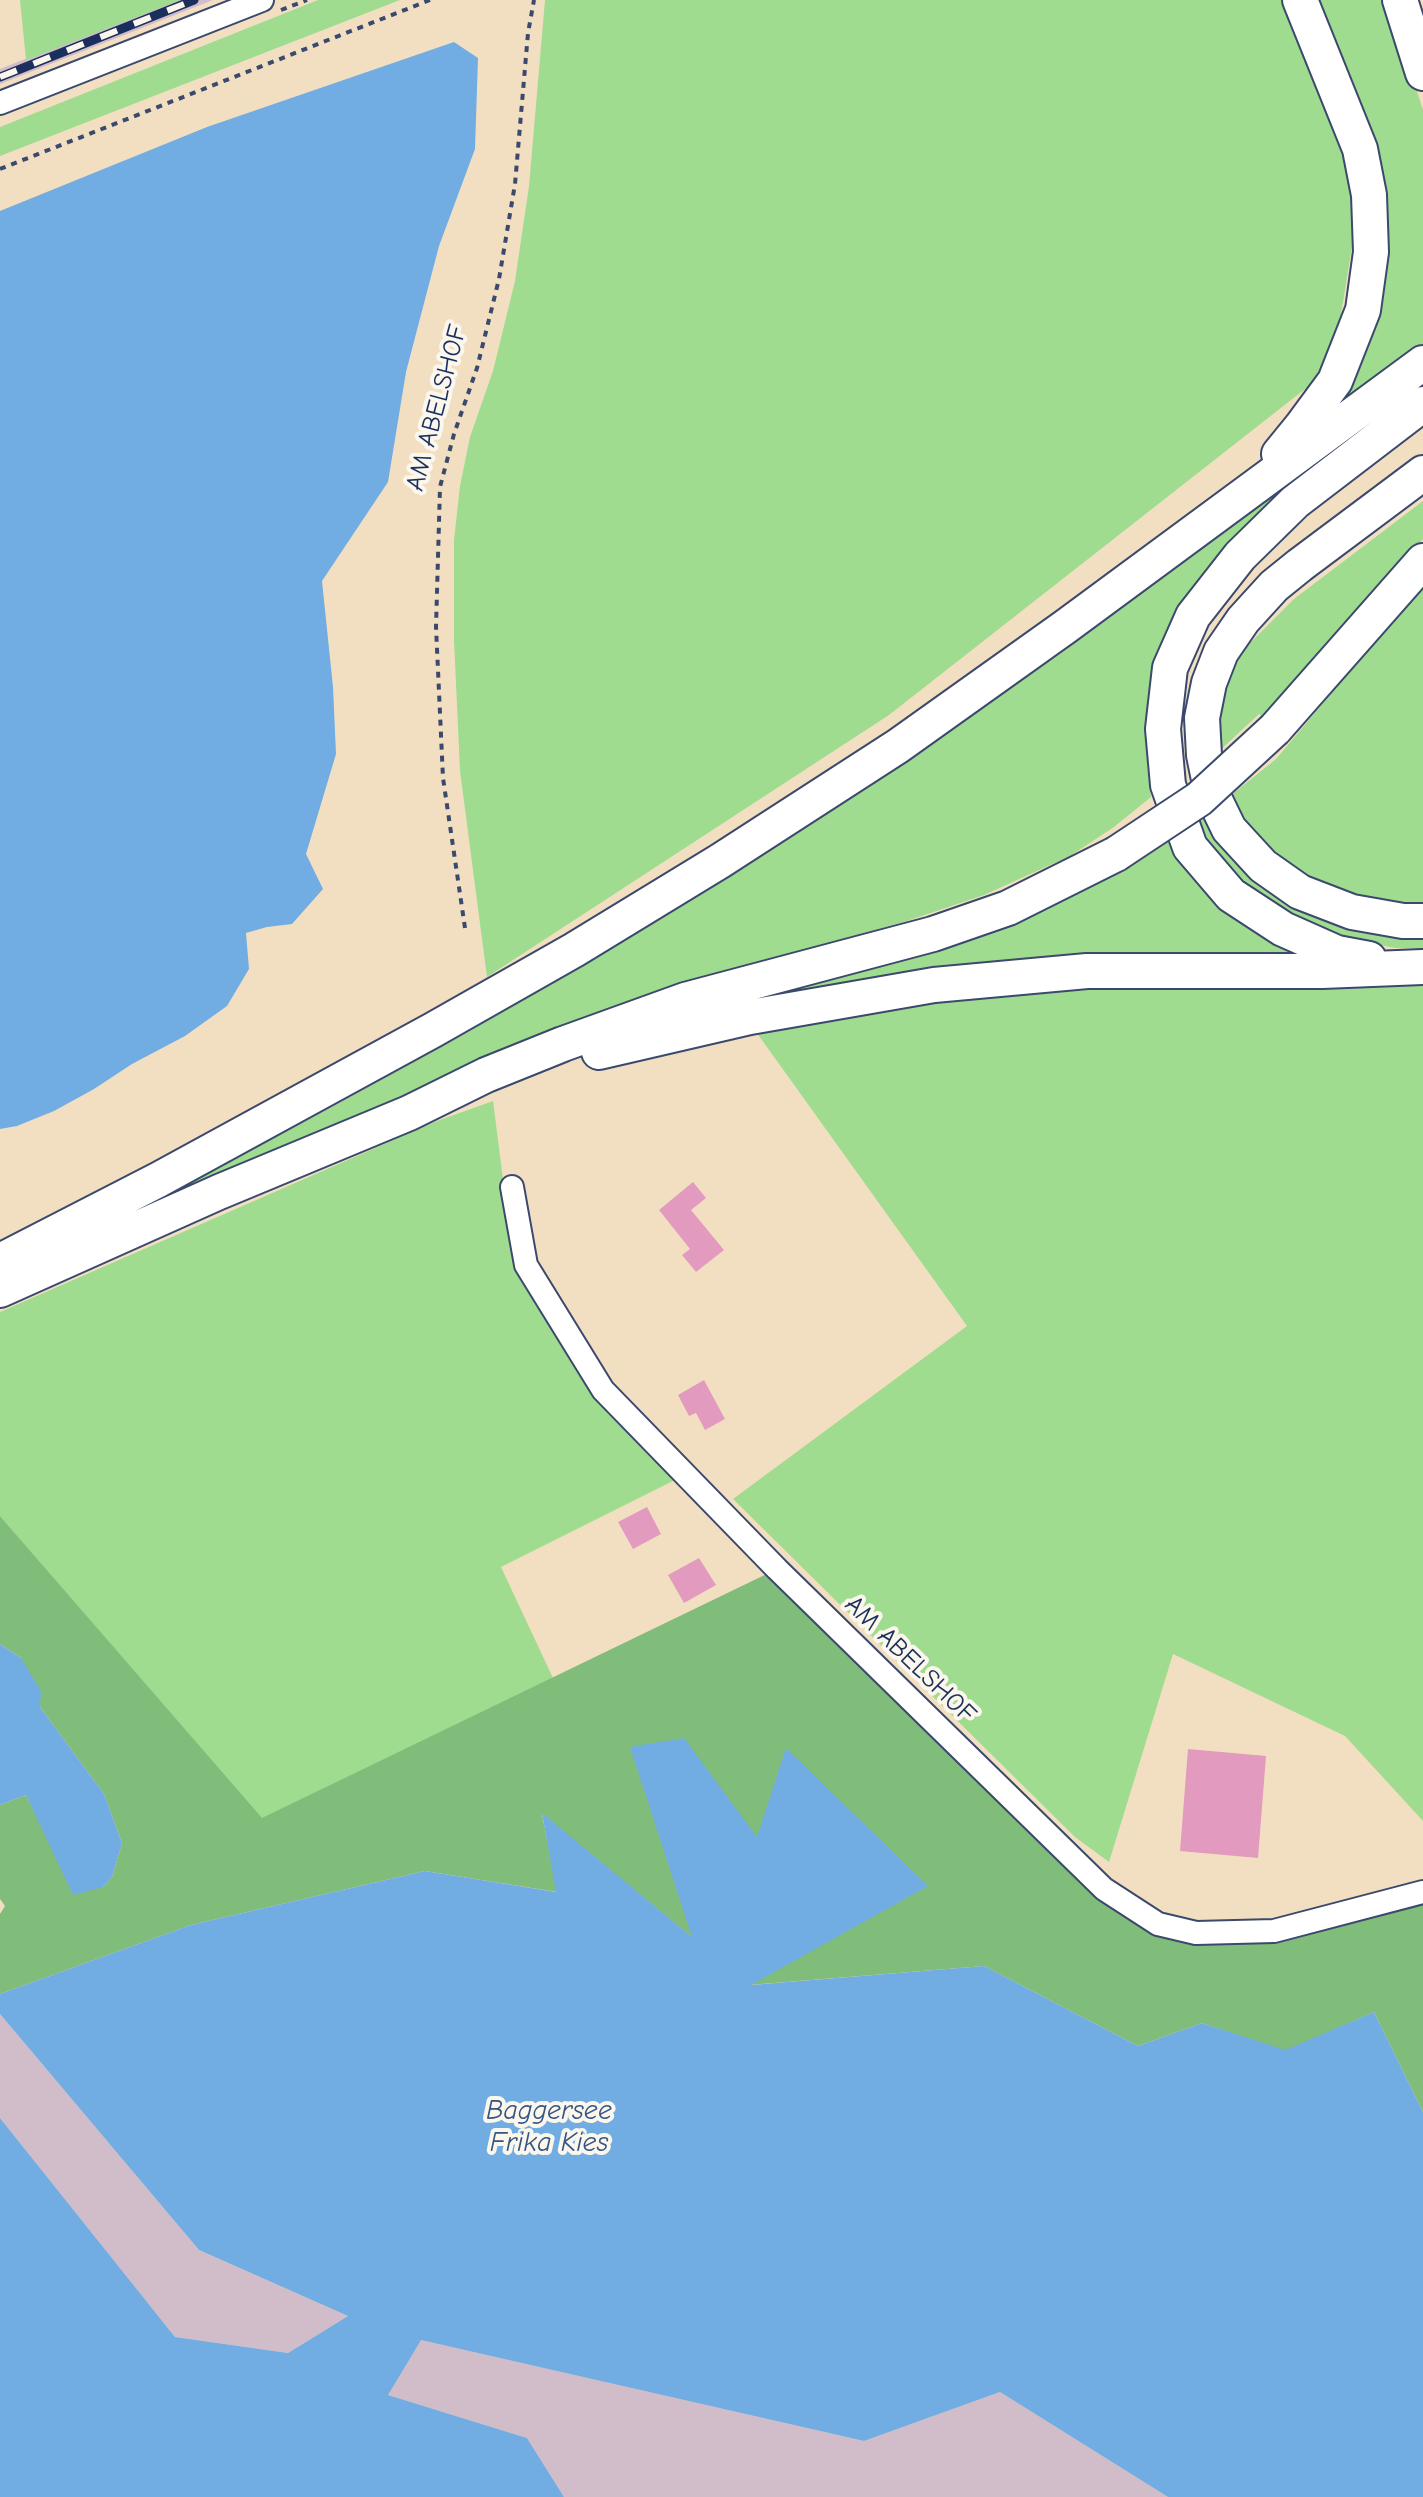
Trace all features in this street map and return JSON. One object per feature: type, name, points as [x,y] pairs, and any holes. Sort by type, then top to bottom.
[{"type":"highway","points":[[1237,501],[1301,427],[1335,381],[1363,310],[1371,252],[1369,195],[1360,149],[1300,0]]},
{"type":"highway","points":[[1400,0],[1423,73]]},
{"type":"highway","points":[[0,1261],[158,1180],[433,1030],[694,877],[898,746],[1423,363]]},
{"type":"highway","points":[[1423,404],[1295,502],[1240,556],[1193,616],[1170,668],[1163,729],[1168,785],[1190,847],[1231,895],[1283,929],[1337,953],[1423,966]]},
{"type":"highway","points":[[1423,473],[1274,586],[1243,620],[1221,652],[1209,683],[1202,718],[1204,755],[1212,794],[1229,829],[1263,866],[1300,892],[1352,912],[1403,921],[1423,921]]},
{"type":"highway","points":[[0,1290],[550,1049],[685,1000],[933,934],[1008,908],[1116,854],[1199,799],[1275,729],[1423,561]]},
{"type":"highway","points":[[409,1113],[638,1041],[803,1006],[934,985],[1087,971],[1322,971],[1423,966]]},
{"type":"street","points":[[0,103],[262,0]]},
{"type":"street","name":"AM ABELSHOF","points":[[512,1187],[526,1265],[603,1390],[777,1569],[1104,1889],[1158,1924],[1196,1933],[1274,1931],[1423,1892]]},
{"type":"path","points":[[0,169],[430,0]]},
{"type":"path","name":"AM ABELSHOF","points":[[465,928],[443,778],[436,627],[440,487],[477,368],[499,279],[515,184],[528,33],[534,0]]},
{"type":"shaded area","points":[[173,0],[213,0],[0,84],[0,69]]},
{"type":"shaded area","points":[[0,2014],[199,2250],[348,2316],[288,2353],[175,2337],[0,2118]]},
{"type":"shaded area","points":[[413,2338],[864,2441],[1000,2392],[1168,2497],[564,2497],[527,2438],[388,2395]]},
{"type":"green space","points":[[20,0],[180,0],[26,60]]},
{"type":"green space","points":[[318,0],[400,0],[0,156],[0,127]]},
{"type":"green space","points":[[545,0],[1283,0],[1338,132],[1357,216],[1340,321],[1314,382],[889,715],[487,977],[460,771],[454,640],[454,540],[470,437],[493,371],[515,281],[529,186]]},
{"type":"green space","points":[[1313,0],[1388,0],[1423,110],[1423,347],[1314,431],[1382,264]]},
{"type":"green space","points":[[1382,414],[1155,669],[1148,712],[1147,765],[1151,797],[1114,827],[1070,856],[984,895],[907,921],[723,973],[419,1089],[95,1231],[470,1031],[699,892],[857,791],[1059,655]]},
{"type":"green space","points":[[1423,501],[1423,539],[1284,694],[1215,755],[1216,706],[1238,655],[1294,599]]},
{"type":"green space","points":[[1423,585],[1423,910],[1366,905],[1287,873],[1225,800],[1276,759]]},
{"type":"green space","points":[[1207,815],[1233,854],[1423,931],[1423,949],[1395,948],[1334,936],[1250,895],[1194,825]]},
{"type":"green space","points":[[1175,831],[1327,956],[724,1006]]},
{"type":"green space","points":[[1423,982],[1423,1821],[1345,1736],[1173,1654],[1109,1862],[1075,1837],[733,1499],[967,1326],[754,1029],[954,1000],[1117,987]]},
{"type":"green space","points":[[493,1101],[504,1187],[526,1265],[603,1390],[685,1475],[501,1567],[553,1678],[262,1819],[0,1516],[0,1312],[437,1121]]},
{"type":"green space","points":[[0,1516],[262,1818],[777,1569],[1104,1889],[1158,1924],[1274,1931],[1423,1892],[1423,2112],[1374,2012],[1285,2051],[1202,2023],[1138,2046],[984,1966],[749,1985],[927,1886],[786,1749],[758,1838],[631,1748],[693,1938],[542,1814],[557,1892],[425,1871],[191,1925],[0,1994],[0,1914],[5,1906],[0,1899],[0,1805],[26,1795],[45,1833],[103,1887],[112,1877],[122,1843],[104,1794],[40,1707],[21,1658],[0,1644]]},
{"type":"water","points":[[454,42],[478,58],[475,149],[439,246],[406,372],[388,482],[322,581],[333,687],[336,754],[306,854],[323,889],[292,924],[246,933],[249,969],[227,1006],[185,1036],[54,1111],[17,1126],[0,1129],[0,211],[207,127]]},
{"type":"water","points":[[0,1644],[21,1658],[41,1691],[40,1707],[104,1794],[122,1843],[112,1877],[103,1887],[73,1895],[26,1795],[0,1805]]},
{"type":"water","name":"Baggersee Frika Kies","points":[[684,1738],[757,1837],[786,1748],[928,1886],[751,1985],[984,1966],[1138,2046],[1202,2023],[1285,2050],[1374,2012],[1423,2112],[1423,2497],[1168,2497],[1000,2392],[864,2441],[421,2340],[388,2395],[527,2438],[564,2497],[0,2497],[0,2118],[175,2337],[288,2353],[348,2316],[199,2250],[0,2014],[0,1994],[191,1925],[425,1871],[556,1892],[542,1813],[692,1937],[630,1747]]},
{"type":"building","points":[[693,1182],[706,1198],[691,1210],[724,1250],[696,1272],[682,1255],[690,1249],[659,1210]]},
{"type":"building","points":[[704,1380],[725,1419],[705,1430],[696,1413],[689,1416],[678,1395]]},
{"type":"building","points":[[647,1507],[661,1534],[633,1549],[618,1522]]},
{"type":"building","points":[[699,1558],[716,1585],[684,1603],[668,1575]]},
{"type":"building","points":[[1188,1749],[1266,1756],[1258,1858],[1180,1851]]},
{"type":"railway","points":[[0,77],[194,0]]}]
